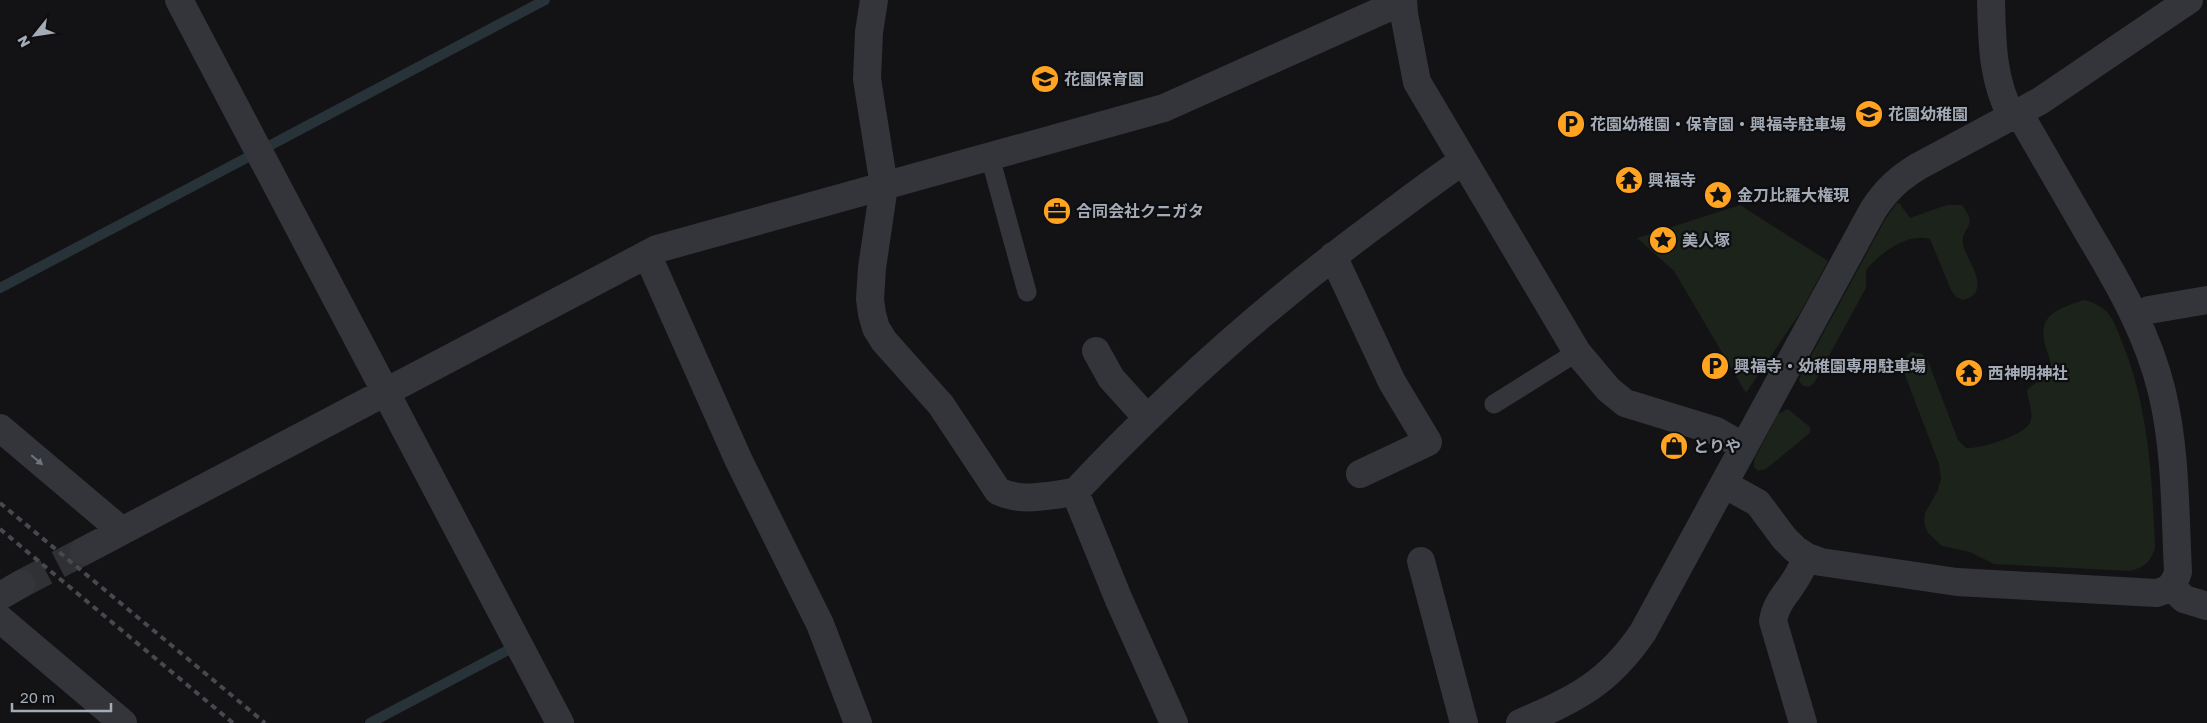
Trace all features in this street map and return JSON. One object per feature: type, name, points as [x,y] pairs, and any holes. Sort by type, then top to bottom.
[{"type":"street","points":[[179,0],[560,723]]},
{"type":"street","points":[[874,0],[869,32],[867,79],[884,186],[872,268],[870,299],[876,328],[884,341],[941,405],[998,491],[1008,496],[1020,498],[1075,492],[1147,418],[1239,332],[1333,256],[1463,161]]},
{"type":"street","points":[[1724,484],[1758,502],[1794,549],[1807,557],[1821,562],[1957,582],[2156,593],[2167,590],[2175,583],[2178,572],[2174,466],[2170,428],[2151,354],[2119,284],[2016,115],[2002,97],[1995,71],[1991,0]]},
{"type":"street","points":[[1523,722],[1584,693],[1601,680],[1626,655],[1643,632],[1873,210],[1885,192],[1901,177],[1919,166],[2016,115],[2067,84],[2190,0]]},
{"type":"street","points":[[84,551],[657,249],[1164,108],[1392,6],[1403,3],[1417,82],[1577,352],[1608,389],[1625,403],[1716,431],[1744,447]]},
{"type":"street","points":[[647,254],[739,460],[820,624],[858,723]]},
{"type":"street","points":[[1333,256],[1392,382],[1428,442],[1360,474]]},
{"type":"street","points":[[2135,316],[2149,310],[2207,300]]},
{"type":"street","points":[[1096,351],[1112,378],[1147,418]]},
{"type":"street","points":[[0,428],[122,531]]},
{"type":"street","points":[[1075,492],[1122,608],[1174,723]]},
{"type":"street","points":[[1804,723],[1773,621],[1775,609],[1780,599],[1798,576],[1807,557]]},
{"type":"street","points":[[1421,561],[1464,723]]},
{"type":"street","points":[[2171,586],[2184,599],[2207,606]]},
{"type":"street","points":[[0,619],[123,723]]},
{"type":"lane","points":[[990,157],[1027,292]]},
{"type":"lane","points":[[1494,404],[1577,352]]},
{"type":"shaded area","points":[[1897,203],[1900,204],[1910,218],[1947,205],[1962,205],[1969,218],[1963,244],[1975,272],[1977,288],[1975,293],[1963,300],[1956,297],[1951,290],[1930,239],[1912,239],[1894,246],[1866,270],[1866,288],[1814,383],[1809,387],[1803,386],[1799,381],[1801,374],[1886,218]]},
{"type":"shaded area","points":[[1740,205],[1828,261],[1800,313],[1746,393],[1674,271],[1637,238]]},
{"type":"shaded area","points":[[2083,300],[2102,307],[2117,328],[2139,396],[2148,445],[2155,547],[2152,557],[2140,568],[2130,571],[1994,564],[1970,552],[1942,546],[1928,533],[1924,523],[1925,513],[1938,490],[1941,478],[1939,464],[1903,370],[1903,360],[1911,352],[1922,354],[1928,361],[1958,440],[1966,448],[1992,444],[2013,436],[2028,426],[2031,420],[2031,412],[2027,390],[2051,372],[2043,334],[2047,319],[2066,306]]},
{"type":"shaded area","points":[[1788,409],[1810,427],[1810,433],[1766,469],[1758,471],[1754,467],[1754,460],[1778,414]]},
{"type":"waterway","points":[[267,147],[545,0]]},
{"type":"waterway","points":[[0,288],[250,156]]},
{"type":"waterway","points":[[370,723],[510,649]]},
{"type":"tunnel","points":[[21,584],[84,551]]},
{"type":"railway","points":[[0,503],[265,723]]},
{"type":"railway","points":[[0,529],[233,723]]},
{"type":"place","name":"花園保育園","points":[[1045,79]]},
{"type":"place","name":"花園幼稚園","points":[[1869,114]]},
{"type":"place","name":"花園幼稚園・保育園・興福寺駐車場","points":[[1571,124]]},
{"type":"place","name":"興福寺","points":[[1629,180]]},
{"type":"place","name":"金刀比羅大権現","points":[[1718,195]]},
{"type":"place","name":"合同会社クニガタ","points":[[1057,211]]},
{"type":"place","name":"美人塚","points":[[1663,240]]},
{"type":"place","name":"興福寺・幼稚園専用駐車場","points":[[1715,366]]},
{"type":"place","name":"西神明神社","points":[[1969,373]]},
{"type":"place","name":"とりや","points":[[1674,446]]}]
